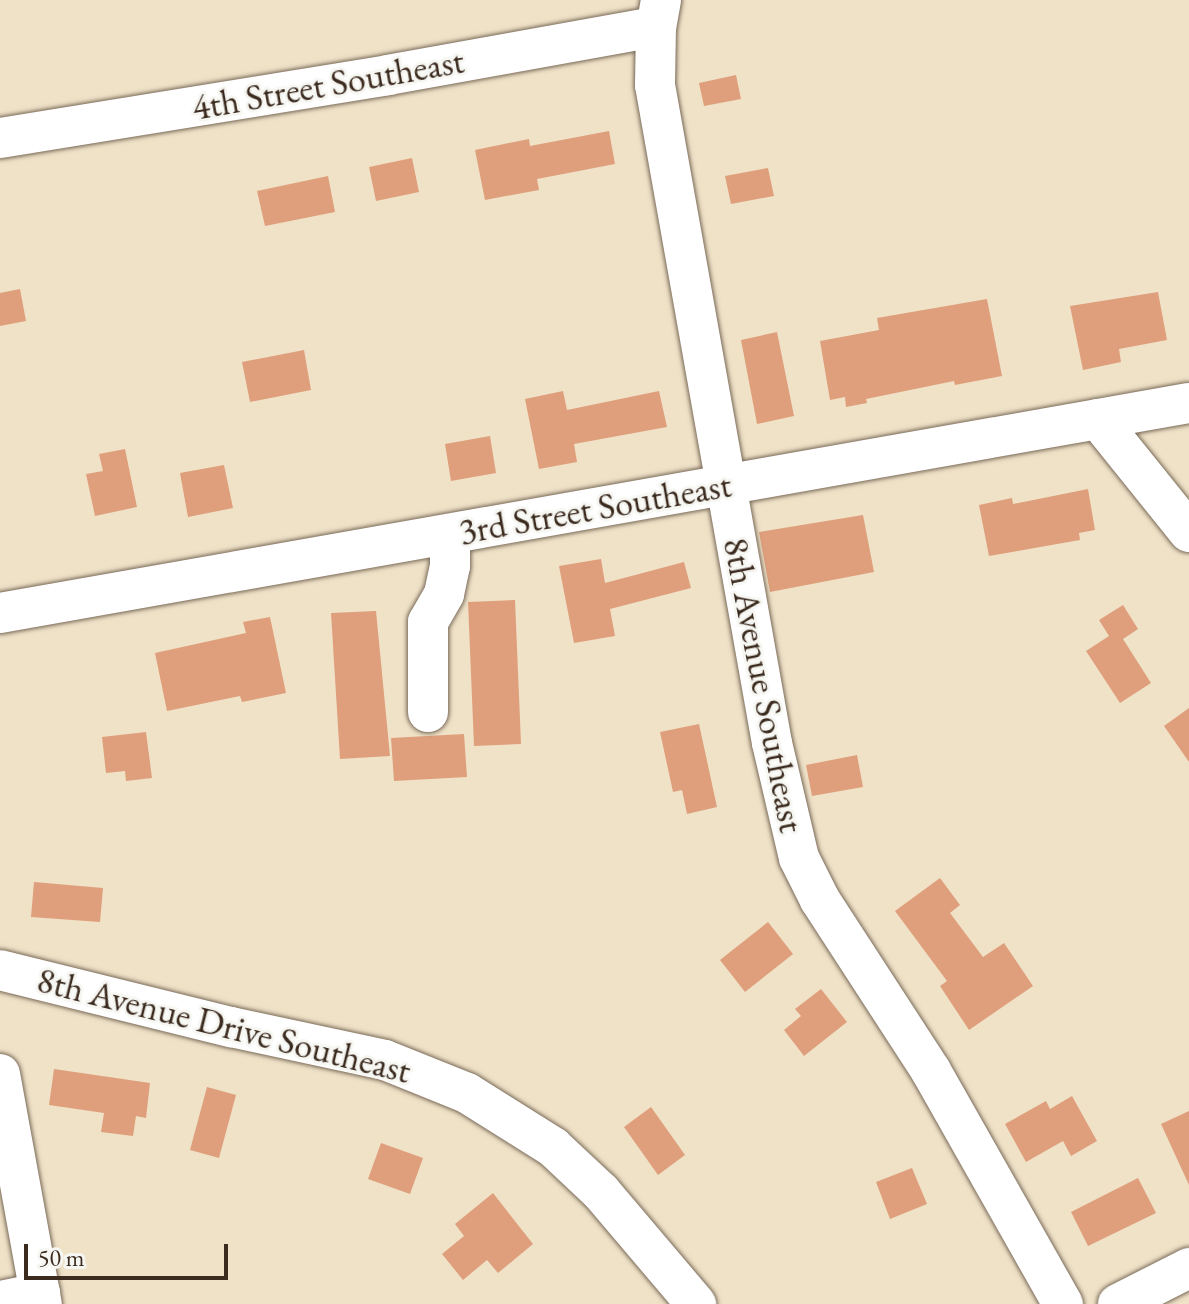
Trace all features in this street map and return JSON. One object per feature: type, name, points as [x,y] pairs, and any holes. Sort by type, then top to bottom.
[{"type":"street","name":"4th Street Southeast","points":[[0,138],[388,75],[658,13]]},
{"type":"street","name":"8th Avenue Southeast","points":[[658,13],[655,85],[772,743],[799,858],[820,900],[931,1071],[1063,1304]]},
{"type":"street","name":"3rd Street Southeast","points":[[0,613],[1189,403]]},
{"type":"street","points":[[1098,419],[1189,532]]},
{"type":"street","points":[[428,712],[428,622],[444,594],[450,566],[450,534]]},
{"type":"street","name":"8th Avenue Drive Southeast","points":[[0,970],[231,1027],[385,1060],[467,1093],[553,1147],[601,1192],[696,1304]]},
{"type":"street","points":[[0,1074],[41,1299],[0,1301]]},
{"type":"street","points":[[1118,1304],[1189,1268]]},
{"type":"building","points":[[736,75],[741,99],[704,106],[699,83]]},
{"type":"building","points":[[609,131],[615,164],[537,179],[539,190],[485,200],[475,150],[529,139],[530,146]]},
{"type":"building","points":[[412,158],[419,192],[376,201],[369,167]]},
{"type":"building","points":[[768,168],[774,196],[731,204],[725,176]]},
{"type":"building","points":[[328,176],[335,212],[265,226],[257,191]]},
{"type":"building","points":[[20,289],[26,321],[0,326],[0,293]]},
{"type":"building","points":[[1158,292],[1167,340],[1119,349],[1121,362],[1083,370],[1070,306]]},
{"type":"building","points":[[987,299],[1002,376],[955,385],[954,381],[866,399],[867,403],[846,407],[845,397],[830,400],[820,341],[879,330],[877,318]]},
{"type":"building","points":[[777,332],[794,416],[757,424],[741,340]]},
{"type":"building","points":[[304,350],[311,390],[250,402],[242,362]]},
{"type":"building","points":[[563,391],[567,410],[659,391],[667,427],[574,444],[577,462],[539,469],[525,399]]},
{"type":"building","points":[[490,436],[496,473],[451,481],[445,444]]},
{"type":"building","points":[[125,449],[137,507],[95,516],[86,474],[103,471],[99,454]]},
{"type":"building","points":[[224,465],[233,508],[188,517],[180,473]]},
{"type":"building","points":[[1088,489],[1095,530],[1079,533],[1080,540],[989,556],[979,505],[1012,498],[1013,504]]},
{"type":"building","points":[[863,515],[874,572],[770,592],[759,532]]},
{"type":"building","points":[[601,559],[605,583],[684,562],[691,588],[610,609],[615,636],[574,643],[559,566]]},
{"type":"building","points":[[515,600],[521,744],[474,746],[468,602]]},
{"type":"building","points":[[1123,605],[1138,629],[1123,639],[1151,683],[1120,703],[1086,651],[1109,636],[1099,620]]},
{"type":"building","points":[[376,611],[390,756],[340,759],[331,613]]},
{"type":"building","points":[[270,617],[286,693],[242,702],[240,696],[167,711],[155,653],[246,633],[243,622]]},
{"type":"building","points":[[1189,708],[1189,762],[1164,726]]},
{"type":"building","points":[[699,724],[717,807],[687,814],[682,790],[673,792],[660,732]]},
{"type":"building","points":[[146,732],[152,778],[126,781],[125,771],[106,773],[102,737]]},
{"type":"building","points":[[464,734],[467,777],[394,781],[391,738]]},
{"type":"building","points":[[857,755],[863,787],[812,796],[806,765]]},
{"type":"building","points":[[940,878],[960,905],[950,913],[983,957],[1004,943],[1033,986],[969,1030],[940,986],[947,981],[895,911]]},
{"type":"building","points":[[34,882],[103,888],[100,922],[31,917]]},
{"type":"building","points":[[768,922],[793,954],[745,992],[720,960]]},
{"type":"building","points":[[821,989],[847,1022],[804,1056],[784,1030],[801,1016],[795,1009]]},
{"type":"building","points":[[54,1069],[150,1083],[146,1118],[136,1116],[133,1136],[101,1132],[104,1113],[49,1105]]},
{"type":"building","points":[[207,1087],[236,1095],[219,1158],[190,1150]]},
{"type":"building","points":[[1072,1096],[1097,1141],[1071,1156],[1063,1141],[1026,1162],[1005,1124],[1046,1101],[1050,1109]]},
{"type":"building","points":[[651,1107],[685,1155],[658,1175],[624,1127]]},
{"type":"building","points":[[1189,1111],[1189,1185],[1161,1124]]},
{"type":"building","points":[[381,1143],[423,1158],[410,1194],[368,1179]]},
{"type":"building","points":[[912,1168],[927,1204],[890,1219],[876,1182]]},
{"type":"building","points":[[1138,1178],[1156,1213],[1088,1246],[1071,1212]]},
{"type":"building","points":[[493,1193],[533,1244],[498,1273],[487,1260],[463,1280],[442,1254],[464,1236],[455,1224]]}]
